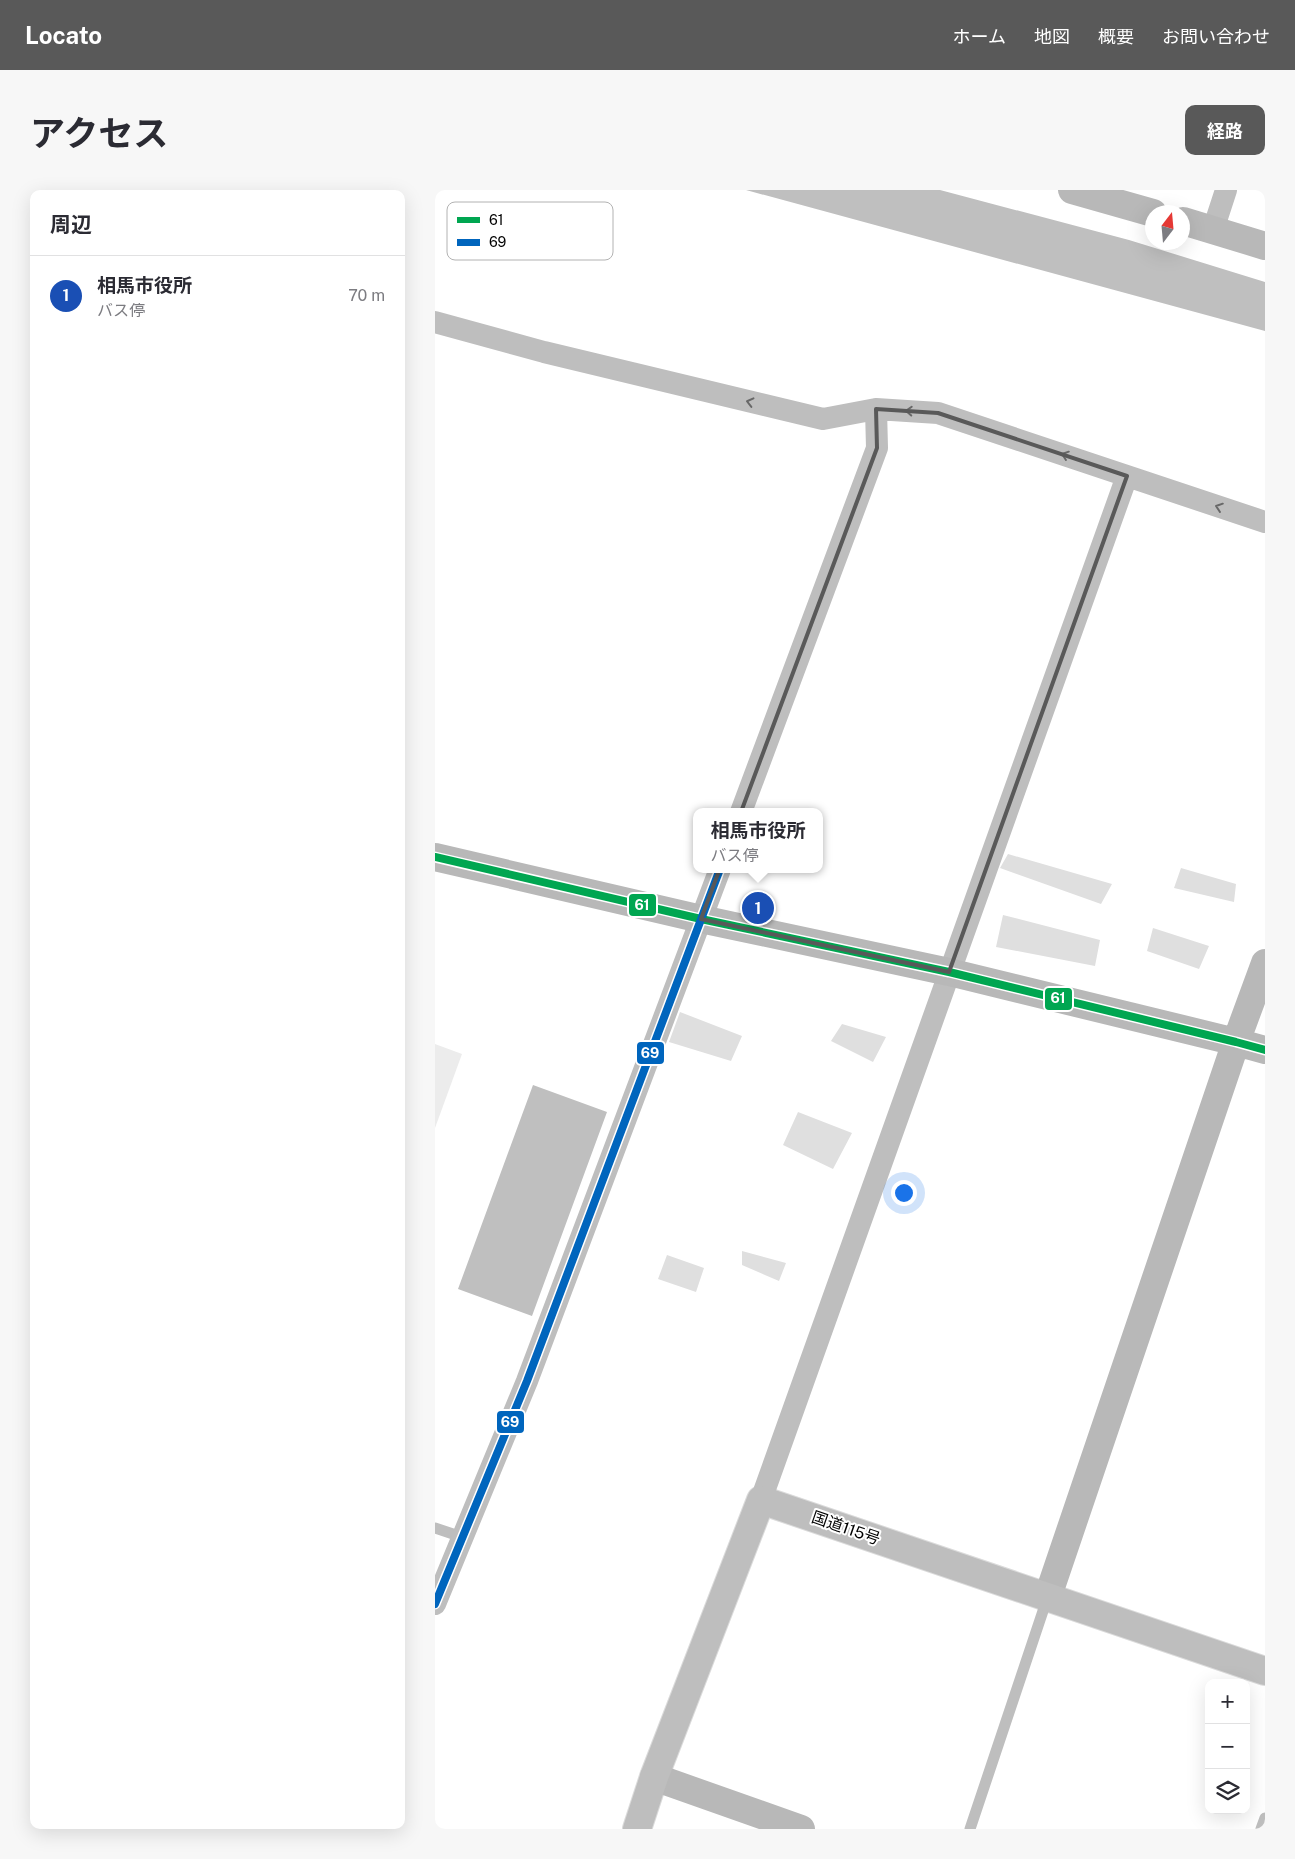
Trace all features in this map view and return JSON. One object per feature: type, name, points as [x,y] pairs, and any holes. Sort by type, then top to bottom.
[{"type":"highway","name":"国道115号","points":[[761,1500],[1265,1671]]},
{"type":"highway","points":[[637,1829],[654,1777],[761,1500]]},
{"type":"street","points":[[1072,190],[1145,211]]},
{"type":"street","points":[[1213,230],[1226,190]]},
{"type":"street","points":[[1190,223],[1265,246]]},
{"type":"street","points":[[435,322],[544,352],[823,419],[876,409],[938,413],[1265,522]]},
{"type":"street","points":[[742,808],[877,448],[876,409]]},
{"type":"street","points":[[761,1500],[1127,476]]},
{"type":"street","points":[[435,857],[701,919],[949,972],[1265,1050]]},
{"type":"street","points":[[435,1604],[527,1382],[718,873]]},
{"type":"street","points":[[1048,1596],[1236,1042],[1265,963]]},
{"type":"street","points":[[654,1777],[801,1829]]},
{"type":"lane","points":[[435,1528],[462,1537]]},
{"type":"lane","points":[[970,1829],[1048,1596]]},
{"type":"lane","points":[[1261,1829],[1265,1818]]},
{"type":"highlighted area","points":[[876,409],[938,413],[1127,476],[949,972],[701,919],[877,448]]},
{"type":"shaded area","points":[[746,190],[940,190],[1129,240],[1145,245],[1145,250],[1161,250],[1265,282],[1265,331]]},
{"type":"shaded area","points":[[435,1044],[462,1054],[435,1128]]},
{"type":"shaded area","points":[[533,1085],[607,1112],[532,1316],[458,1289]]},
{"type":"building","points":[[1008,854],[1112,884],[1101,904],[1000,868]]},
{"type":"building","points":[[1181,868],[1236,884],[1234,902],[1174,888]]},
{"type":"building","points":[[1003,915],[1100,940],[1095,966],[996,947]]},
{"type":"building","points":[[1153,928],[1209,946],[1199,969],[1147,951]]},
{"type":"building","points":[[680,1012],[742,1036],[731,1061],[669,1042]]},
{"type":"building","points":[[842,1024],[886,1037],[873,1062],[831,1041]]},
{"type":"building","points":[[798,1112],[852,1133],[833,1169],[783,1145]]},
{"type":"building","points":[[742,1251],[786,1263],[779,1281],[742,1265]]},
{"type":"building","points":[[667,1255],[704,1268],[696,1292],[658,1279]]},
{"type":"transit line","name":"61","points":[[435,857],[701,919],[949,972],[1265,1050]]},
{"type":"transit line","name":"69","points":[[435,1604],[527,1381],[718,873]]},
{"type":"place","name":"相馬市役所","points":[[758,908]]}]
